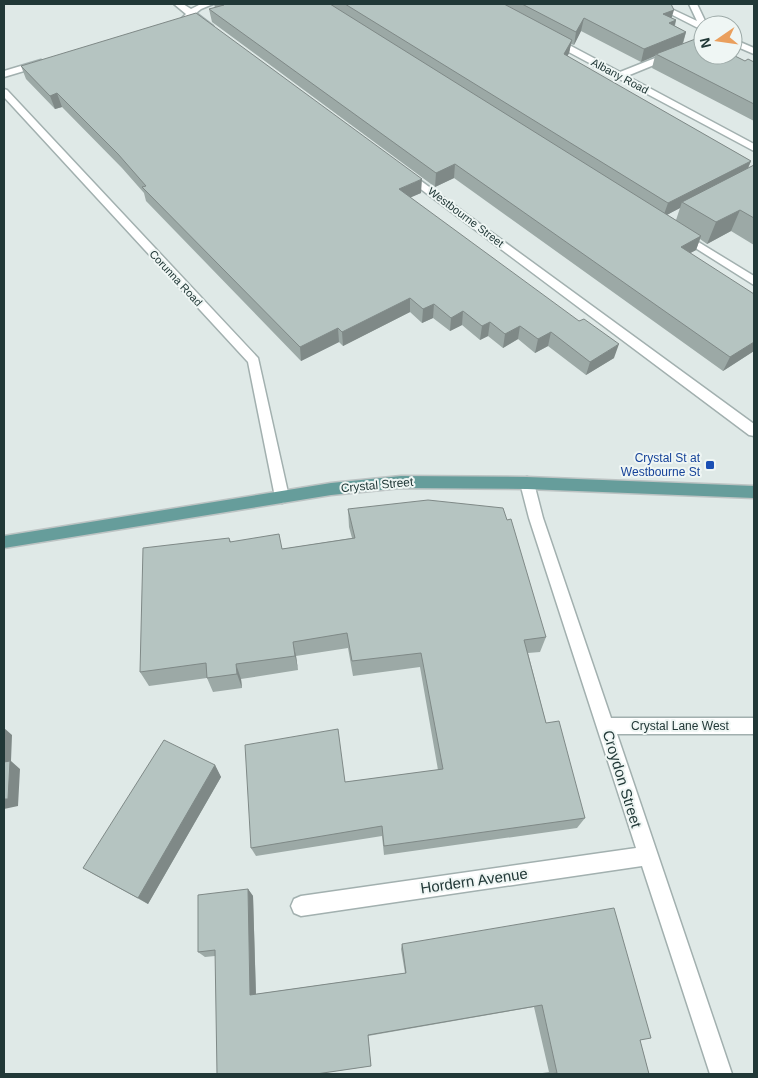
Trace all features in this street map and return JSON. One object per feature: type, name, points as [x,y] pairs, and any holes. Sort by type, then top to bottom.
[{"type":"main road","name":"Crystal Street","points":[[4,542],[282,497],[401,482],[528,483],[754,492]]},
{"type":"street","points":[[178,4],[216,31]]},
{"type":"street","points":[[174,22],[184,20],[198,7],[209,4]]},
{"type":"street","points":[[655,4],[693,21]]},
{"type":"street","name":"Albany Road","points":[[544,35],[754,148]]},
{"type":"street","points":[[619,76],[693,46]]},
{"type":"street","points":[[4,74],[51,60]]},
{"type":"street","name":"Corunna Road","points":[[4,92],[254,361],[282,497]]},
{"type":"street","name":"Westbourne Street","points":[[397,166],[754,431]]},
{"type":"street","points":[[671,228],[754,281]]},
{"type":"street","name":"Croydon Street","points":[[528,483],[536,518],[606,726],[646,856],[721,1074]]},
{"type":"street","name":"Crystal Lane West","points":[[606,726],[754,726]]},
{"type":"street","name":"Hordern Avenue","points":[[301,906],[646,856]]},
{"type":"building","points":[[222,4],[330,4],[701,236],[681,247],[754,294],[754,342],[730,357],[455,164],[436,173],[209,9],[224,5]]},
{"type":"building","points":[[345,4],[504,4],[572,40],[564,54],[751,161],[668,203]]},
{"type":"building","points":[[522,4],[671,4],[674,10],[663,14],[676,20],[669,23],[686,32],[644,49],[584,18],[576,32]]},
{"type":"building","points":[[196,13],[422,179],[399,189],[579,321],[584,319],[619,344],[590,362],[551,332],[538,339],[520,326],[505,334],[490,322],[482,326],[463,311],[451,318],[434,304],[423,309],[410,298],[342,332],[338,328],[300,347],[142,187],[146,186],[118,154],[57,93],[50,96],[21,66]]},
{"type":"building","points":[[693,40],[693,65],[743,65],[743,60],[748,59],[754,62],[754,104],[656,54]]},
{"type":"building","points":[[754,165],[754,218],[740,210],[716,222],[682,202]]},
{"type":"building","points":[[428,500],[503,508],[507,520],[511,519],[546,637],[524,640],[546,723],[559,721],[585,818],[384,846],[382,826],[251,848],[245,745],[338,729],[345,782],[443,769],[421,653],[352,661],[347,633],[293,642],[295,656],[236,664],[237,674],[207,678],[206,663],[140,672],[143,548],[229,538],[230,542],[279,534],[282,549],[355,538],[348,509]]},
{"type":"building","points":[[164,740],[215,765],[138,898],[83,868]]},
{"type":"building","points":[[10,761],[8,799],[4,799],[4,762]]},
{"type":"building","points":[[248,889],[250,995],[406,973],[402,944],[614,908],[651,1038],[640,1040],[649,1074],[549,1074],[557,1073],[542,1005],[368,1035],[371,1066],[316,1074],[217,1074],[215,950],[198,952],[198,895]]},
{"type":"place","name":"Crystal St at Westbourne St","points":[[710,465]]}]
